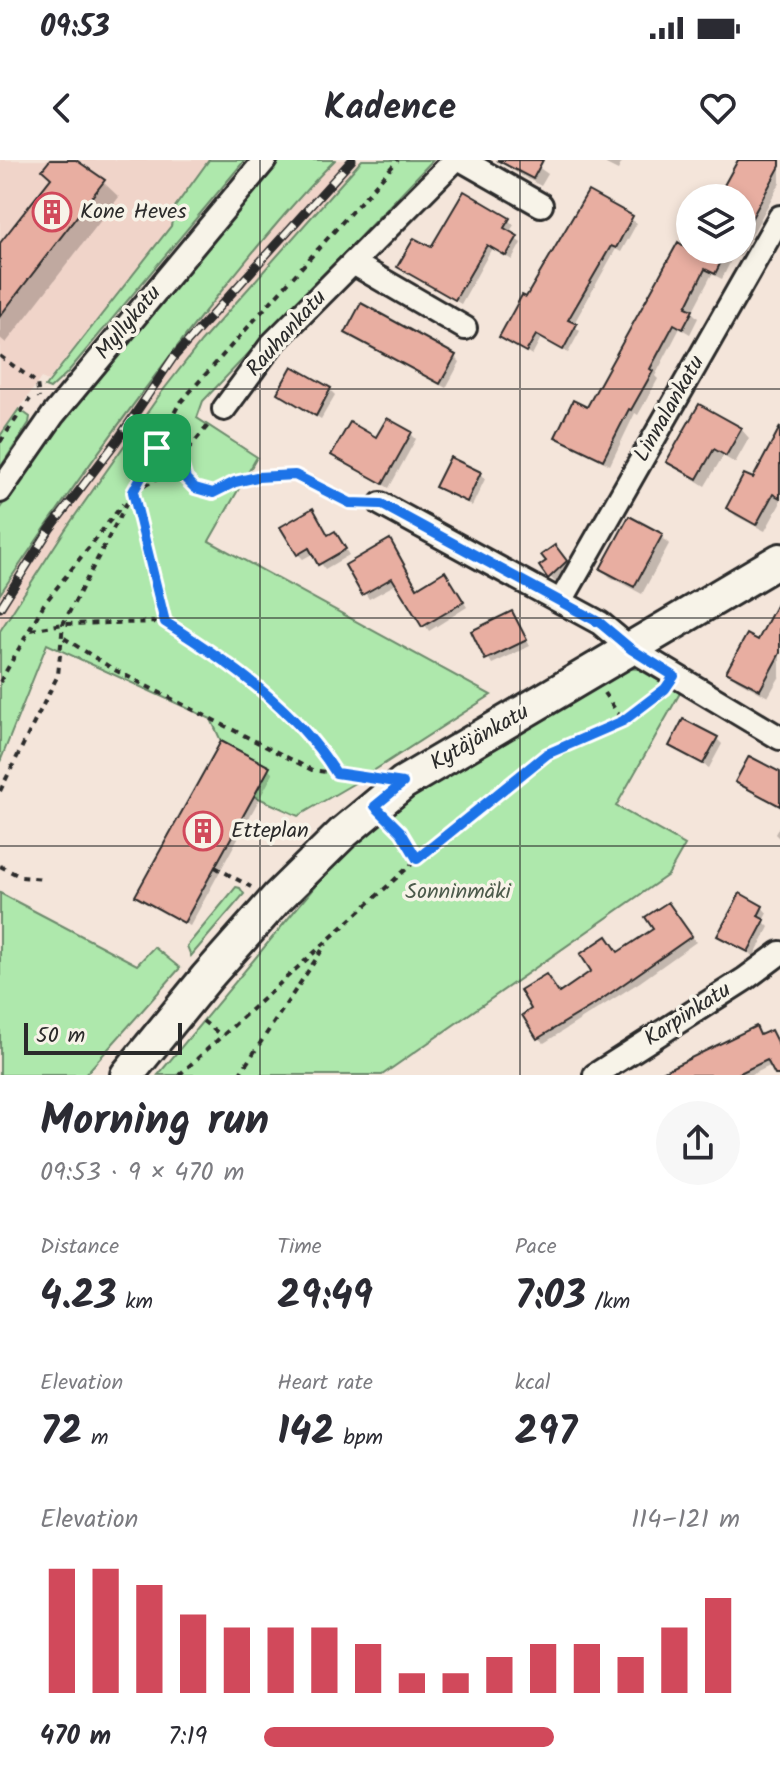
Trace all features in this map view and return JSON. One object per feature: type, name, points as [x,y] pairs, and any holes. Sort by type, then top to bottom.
[{"type":"street","name":"Myllykatu","points":[[0,491],[53,415],[265,160]]},
{"type":"street","name":"Rauhankatu","points":[[224,409],[272,344],[455,160]]},
{"type":"street","points":[[462,160],[541,205]]},
{"type":"street","name":"Linnalankatu","points":[[561,601],[780,217]]},
{"type":"street","points":[[353,263],[465,328]]},
{"type":"street","points":[[381,504],[600,623],[631,649],[780,738]]},
{"type":"street","name":"Kytäjänkatu","points":[[127,1075],[277,898],[343,833],[403,783],[780,560]]},
{"type":"street","name":"Karpinkatu","points":[[595,1075],[745,979],[780,953]]},
{"type":"path","points":[[0,791],[58,675],[63,624],[179,404],[398,160]]},
{"type":"path","points":[[0,356],[37,383],[39,406]]},
{"type":"path","points":[[0,442],[30,399]]},
{"type":"path","points":[[0,682],[44,604],[133,492],[182,466],[189,448],[224,409]]},
{"type":"path","points":[[157,448],[182,466],[186,479],[195,488],[213,493],[235,482],[257,477],[295,475],[350,503],[381,504]]},
{"type":"path","points":[[133,492],[165,622]]},
{"type":"path","points":[[31,630],[63,624],[165,622],[215,653],[285,712],[318,745],[336,773]]},
{"type":"path","points":[[64,638],[113,669],[312,770],[403,783]]},
{"type":"path","points":[[179,1075],[417,859],[547,754],[623,721],[665,689],[674,676]]},
{"type":"path","points":[[375,806],[401,832],[417,859]]},
{"type":"path","points":[[0,866],[21,877],[45,879]]},
{"type":"path","points":[[215,867],[255,890]]},
{"type":"path","points":[[239,1075],[330,938]]},
{"type":"shaded area","points":[[0,160],[209,160],[209,163],[175,207],[171,226],[48,381],[41,378],[0,436]]},
{"type":"shaded area","points":[[335,160],[362,160],[201,342],[161,393],[65,530],[0,631],[0,594],[133,404],[256,248]]},
{"type":"green space","points":[[209,160],[245,160],[67,373],[50,389],[45,387],[171,226],[175,207]]},
{"type":"green space","points":[[281,160],[335,160],[266,236],[167,359],[0,594],[0,508],[88,386],[242,201]]},
{"type":"green space","points":[[362,160],[433,160],[203,401],[197,418],[257,457],[209,541],[491,695],[298,816],[254,796],[269,767],[221,741],[211,719],[47,644],[0,762],[0,631],[65,530],[161,393],[201,342]]},
{"type":"green space","points":[[19,409],[30,417],[29,423],[0,468],[0,436]]},
{"type":"green space","name":"Sonninmäki","points":[[622,668],[638,669],[680,693],[616,806],[685,845],[668,875],[382,1075],[158,1075],[346,849],[384,814],[433,781]]},
{"type":"green space","points":[[236,887],[244,894],[191,956],[187,946]]},
{"type":"green space","points":[[0,893],[137,965],[154,947],[180,968],[85,1075],[0,1075]]},
{"type":"building","name":"Kone Heves","points":[[50,160],[76,160],[105,180],[0,316],[0,243],[51,178],[42,170]]},
{"type":"building","points":[[497,160],[543,160],[533,179]]},
{"type":"building","points":[[738,160],[780,160],[780,166],[756,210],[756,184],[725,184]]},
{"type":"building","points":[[464,191],[510,218],[504,228],[518,236],[506,256],[487,245],[455,300],[397,267],[414,238],[431,247]]},
{"type":"building","points":[[588,191],[633,216],[616,248],[611,246],[568,320],[577,324],[563,350],[536,335],[526,352],[499,337]]},
{"type":"building","points":[[676,246],[676,264],[720,264],[715,274],[705,269],[686,307],[693,310],[683,329],[674,324],[650,369],[653,371],[603,460],[555,437],[573,400],[587,407]]},
{"type":"building","points":[[361,303],[456,355],[440,384],[345,333]]},
{"type":"building","points":[[292,366],[331,388],[316,416],[277,393]]},
{"type":"building","points":[[699,404],[742,428],[726,456],[714,449],[697,479],[666,462]]},
{"type":"building","points":[[387,418],[412,432],[383,484],[331,455],[350,422],[376,437]]},
{"type":"building","points":[[780,427],[780,498],[773,494],[756,525],[726,508],[744,474],[753,478]]},
{"type":"building","points":[[450,457],[481,472],[467,502],[435,487]]},
{"type":"building","points":[[313,508],[328,535],[335,531],[346,549],[318,565],[309,548],[297,555],[280,527]]},
{"type":"building","points":[[629,516],[663,534],[634,587],[600,569]]},
{"type":"building","points":[[390,539],[417,588],[445,571],[464,602],[422,627],[392,578],[362,595],[345,565]]},
{"type":"building","points":[[555,545],[567,561],[548,579],[539,566],[546,561],[541,555]]},
{"type":"building","points":[[780,598],[780,653],[760,690],[726,672],[747,634],[758,640]]},
{"type":"building","points":[[512,611],[527,640],[485,660],[471,631]]},
{"type":"building","points":[[683,719],[718,737],[703,764],[669,746]]},
{"type":"building","name":"Etteplan","points":[[221,741],[270,767],[184,923],[135,896]]},
{"type":"building","points":[[749,756],[780,772],[780,806],[735,782]]},
{"type":"building","points":[[740,893],[763,906],[758,916],[765,920],[748,952],[717,936]]},
{"type":"building","points":[[668,902],[692,936],[595,1004],[537,1039],[522,1015],[531,1009],[520,990],[546,974],[559,993],[591,971],[580,954],[607,936],[618,952],[653,929],[645,917]]},
{"type":"building","points":[[756,1026],[760,1035],[771,1030],[780,1048],[780,1075],[775,1075],[767,1060],[736,1075],[656,1075]]},
{"type":"railway","points":[[0,608],[50,529],[116,442],[173,358],[352,160]]},
{"type":"place","name":"Kone Heves","points":[[52,212]]},
{"type":"place","name":"Etteplan","points":[[203,831]]},
{"type":"route","points":[[157,448],[182,466],[186,479],[195,488],[213,493],[235,482],[257,477],[295,475],[350,503],[381,504],[600,623],[631,649],[674,676],[665,689],[623,721],[547,754],[417,859],[401,832],[375,806],[403,783],[336,773],[318,745],[285,712],[215,653],[165,622],[133,492],[157,448]]}]
